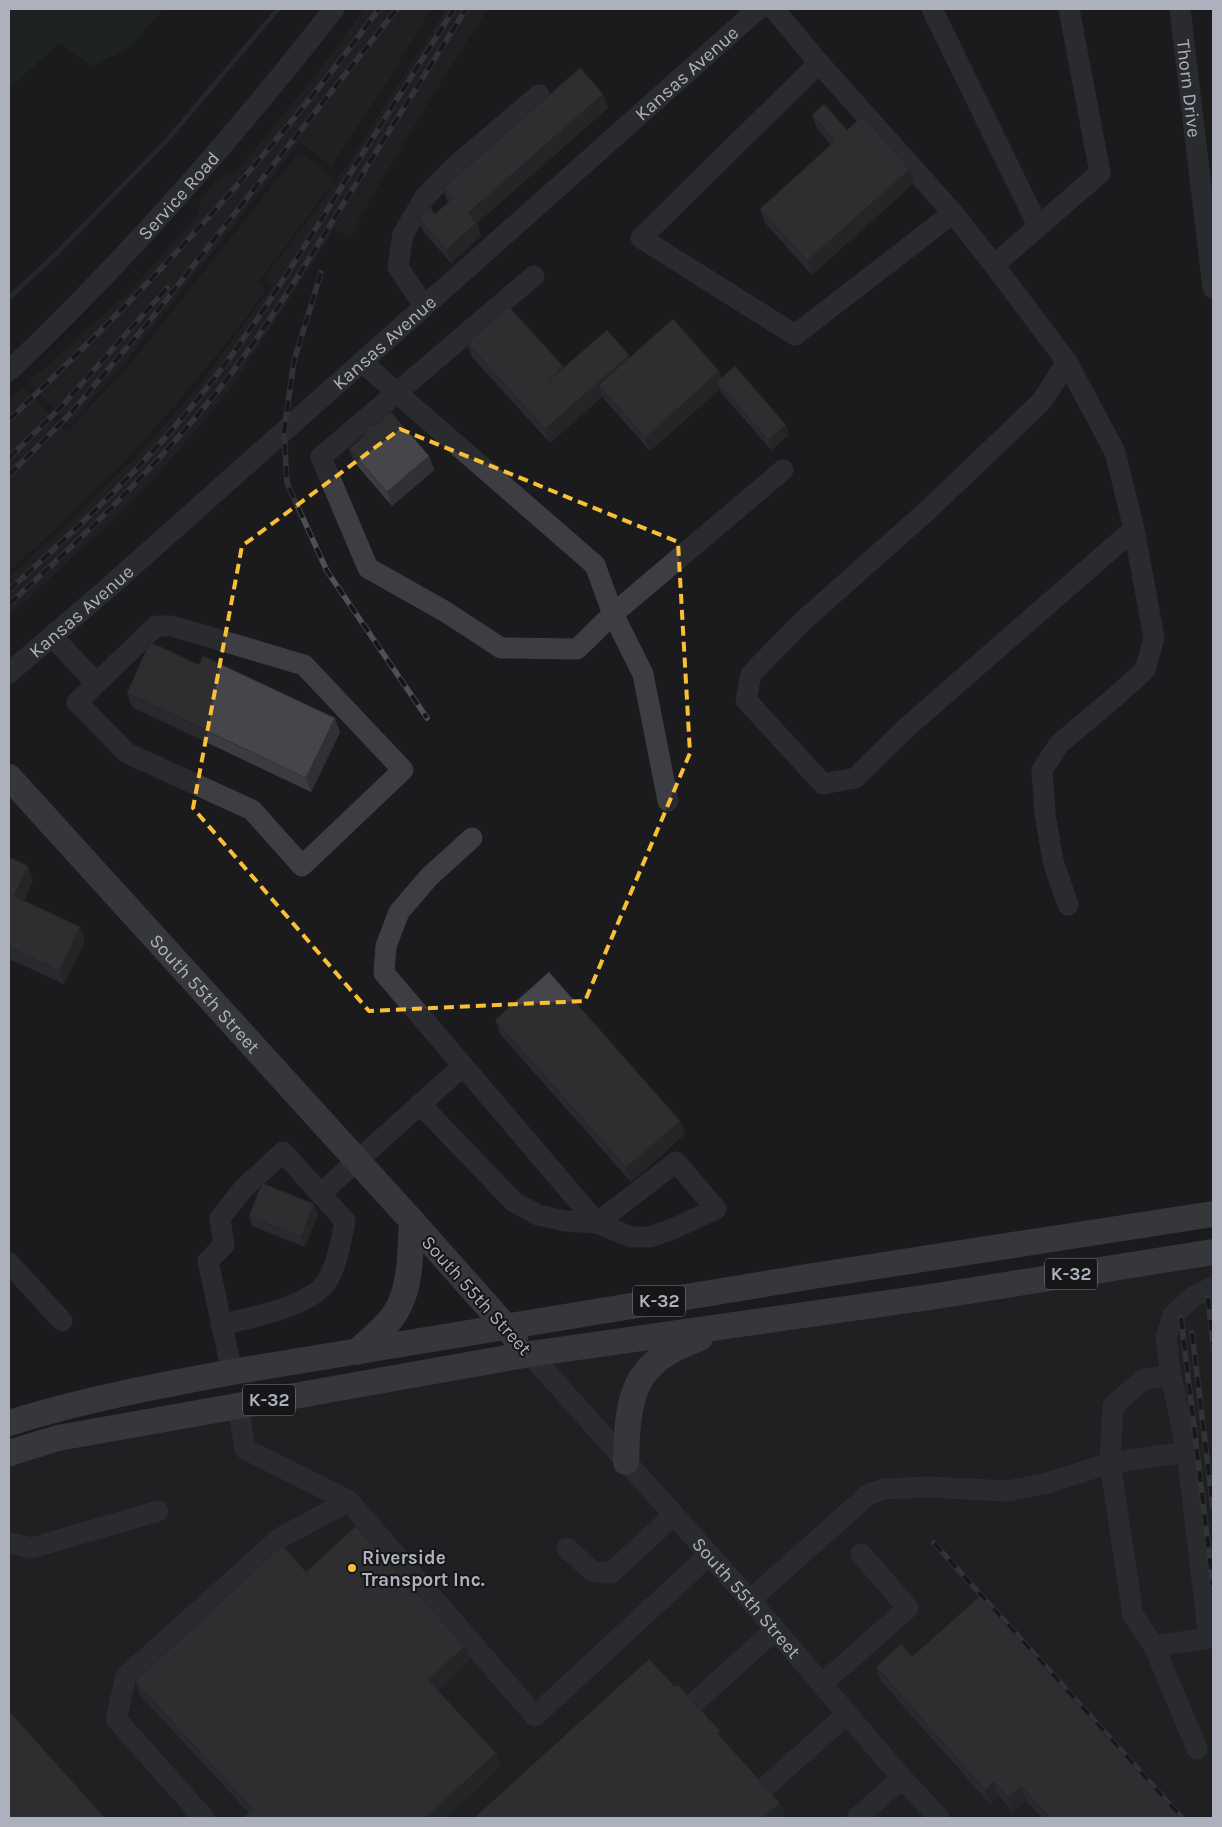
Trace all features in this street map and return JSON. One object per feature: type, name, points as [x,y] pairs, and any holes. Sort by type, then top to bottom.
[{"type":"main road","name":"South 55th Street","points":[[9,777],[412,1221],[530,1354]]},
{"type":"main road","name":"K-32","points":[[9,1423],[88,1402],[232,1372],[814,1276],[1213,1214]]},
{"type":"main road","points":[[357,1352],[392,1318],[403,1298],[408,1276],[412,1221]]},
{"type":"main road","name":"K-32","points":[[9,1453],[58,1438],[530,1354],[930,1297],[1213,1252]]},
{"type":"main road","points":[[626,1462],[627,1421],[634,1389],[650,1364],[677,1346],[744,1323]]},
{"type":"street","name":"Service Road","points":[[9,370],[126,254],[168,208],[251,113],[334,9]]},
{"type":"street","name":"Kansas Avenue","points":[[9,673],[108,588],[758,9]]},
{"type":"street","points":[[774,9],[819,63],[953,213],[994,264],[1067,362],[1115,452],[1134,529],[1154,638],[1145,670],[1116,697],[1059,744],[1042,770],[1045,814],[1053,862],[1068,906]]},
{"type":"street","points":[[932,9],[1038,226]]},
{"type":"street","points":[[994,264],[1100,172],[1069,9]]},
{"type":"street","name":"Thorn Drive","points":[[1180,9],[1213,288]]},
{"type":"street","points":[[819,63],[641,238],[795,335],[953,213]]},
{"type":"street","points":[[424,306],[398,267],[403,234],[425,197],[453,168],[539,95]]},
{"type":"street","points":[[534,276],[321,457],[368,568],[446,612],[501,648],[577,649],[613,614],[783,470]]},
{"type":"street","points":[[362,362],[595,565],[613,614],[643,674],[668,801]]},
{"type":"street","points":[[1067,362],[1042,401],[928,510],[804,620],[751,674],[746,700],[823,784],[855,778],[905,729],[1134,529]]},
{"type":"street","points":[[156,626],[172,626],[304,665],[403,770],[302,866],[252,810],[127,752],[77,702],[96,683],[156,626]]},
{"type":"street","points":[[52,636],[96,683]]},
{"type":"street","points":[[472,838],[429,877],[399,912],[386,946],[384,973],[597,1223]]},
{"type":"street","points":[[320,1194],[463,1066]]},
{"type":"street","points":[[420,1104],[514,1202],[538,1215],[597,1223],[631,1237],[650,1237],[716,1209],[676,1162],[597,1223]]},
{"type":"street","points":[[221,1325],[299,1304],[324,1284],[337,1258],[345,1221],[283,1152],[244,1188],[220,1218],[224,1245],[208,1261],[221,1325],[232,1372]]},
{"type":"street","points":[[9,1263],[62,1321]]},
{"type":"street","points":[[1154,1646],[1209,1638],[1187,1452],[1171,1376],[1166,1338],[1173,1315],[1193,1297],[1213,1287]]},
{"type":"street","name":"South 55th Street","points":[[530,1354],[710,1554],[902,1778],[939,1818]]},
{"type":"street","points":[[1171,1376],[1144,1379],[1113,1406],[1110,1463],[1133,1614],[1154,1646],[1197,1749]]},
{"type":"street","points":[[238,1406],[245,1449],[349,1501],[535,1716],[710,1554]]},
{"type":"street","points":[[750,1600],[869,1494],[885,1489],[928,1487],[1008,1491],[1048,1483],[1110,1463],[1187,1452]]},
{"type":"street","points":[[204,1818],[116,1719],[126,1676],[280,1538],[349,1501]]},
{"type":"street","points":[[9,1543],[32,1548],[158,1511]]},
{"type":"street","points":[[567,1548],[592,1571],[611,1573],[674,1515]]},
{"type":"street","points":[[822,1684],[908,1608],[861,1554]]},
{"type":"street","points":[[694,1703],[775,1630]]},
{"type":"street","points":[[764,1788],[847,1714]]},
{"type":"street","points":[[857,1818],[902,1778]]},
{"type":"highlighted area","points":[[400,429],[678,542],[690,753],[585,1001],[369,1011],[193,808],[242,546]]},
{"type":"shaded area","points":[[9,9],[164,9],[127,49],[91,66],[61,43],[10,86],[9,92]]},
{"type":"shaded area","points":[[364,9],[431,9],[391,76],[331,166],[300,142],[127,360],[69,425],[29,382],[135,286],[196,215],[203,196],[219,178],[237,171],[316,75]]},
{"type":"shaded area","points":[[446,9],[488,9],[394,159],[351,237],[335,229],[229,390],[190,437],[158,474],[115,518],[9,616],[9,577],[136,457],[197,388],[272,286],[264,278],[318,207],[348,163]]},
{"type":"shaded area","points":[[299,152],[336,179],[258,283],[266,290],[238,329],[178,402],[129,457],[59,526],[9,571],[9,399],[23,387],[67,432],[130,364]]},
{"type":"shaded area","points":[[1213,1251],[1213,1818],[9,1818],[9,1453]]},
{"type":"building","points":[[580,68],[603,94],[468,213],[476,223],[446,250],[418,217],[430,207],[435,214],[452,199],[443,188]]},
{"type":"building","points":[[824,104],[847,130],[863,116],[910,169],[807,261],[760,209],[835,141],[812,115]]},
{"type":"building","points":[[508,306],[563,366],[546,383],[607,330],[629,355],[545,429],[467,343]]},
{"type":"building","points":[[673,319],[719,371],[645,438],[599,385]]},
{"type":"building","points":[[735,366],[786,425],[768,440],[717,382]]},
{"type":"building","points":[[391,412],[429,456],[387,492],[349,449],[366,434],[363,431],[372,423],[374,426]]},
{"type":"building","points":[[150,642],[199,665],[203,656],[335,718],[306,778],[127,693]]},
{"type":"building","points":[[9,857],[28,866],[14,896],[80,927],[59,971],[9,947]]},
{"type":"building","points":[[549,972],[680,1121],[626,1168],[495,1020]]},
{"type":"building","points":[[262,1183],[314,1204],[301,1237],[249,1216]]},
{"type":"building","points":[[356,1526],[465,1646],[428,1680],[496,1753],[425,1818],[243,1818],[253,1810],[135,1681],[282,1545],[306,1572]]},
{"type":"building","points":[[980,1596],[1180,1818],[1050,1818],[1021,1786],[1008,1798],[994,1782],[985,1790],[876,1667],[901,1644],[912,1657]]},
{"type":"building","points":[[649,1659],[675,1687],[678,1685],[720,1731],[717,1733],[780,1803],[763,1818],[474,1818]]},
{"type":"building","points":[[9,1711],[105,1818],[9,1818]]},
{"type":"waterway","points":[[9,298],[57,253],[168,139],[278,9]]},
{"type":"railway","points":[[9,420],[125,306],[225,199],[320,87],[379,9]]},
{"type":"railway","points":[[9,475],[69,415],[147,324],[397,9]]},
{"type":"railway","points":[[9,590],[114,492],[163,440],[209,385],[277,290],[454,9]]},
{"type":"railway","points":[[9,604],[90,529],[142,476],[192,421],[233,371],[295,281],[466,9]]},
{"type":"railway","points":[[321,273],[294,361],[284,432],[287,483],[327,571],[427,718]]},
{"type":"railway","points":[[9,458],[61,407],[167,288]]},
{"type":"railway","points":[[1208,1298],[1213,1346]]},
{"type":"railway","points":[[1181,1318],[1213,1586]]},
{"type":"railway","points":[[1192,1333],[1213,1508]]},
{"type":"railway","points":[[934,1543],[1182,1818]]},
{"type":"place","name":"Riverside Transport Inc.","points":[[352,1568]]}]
